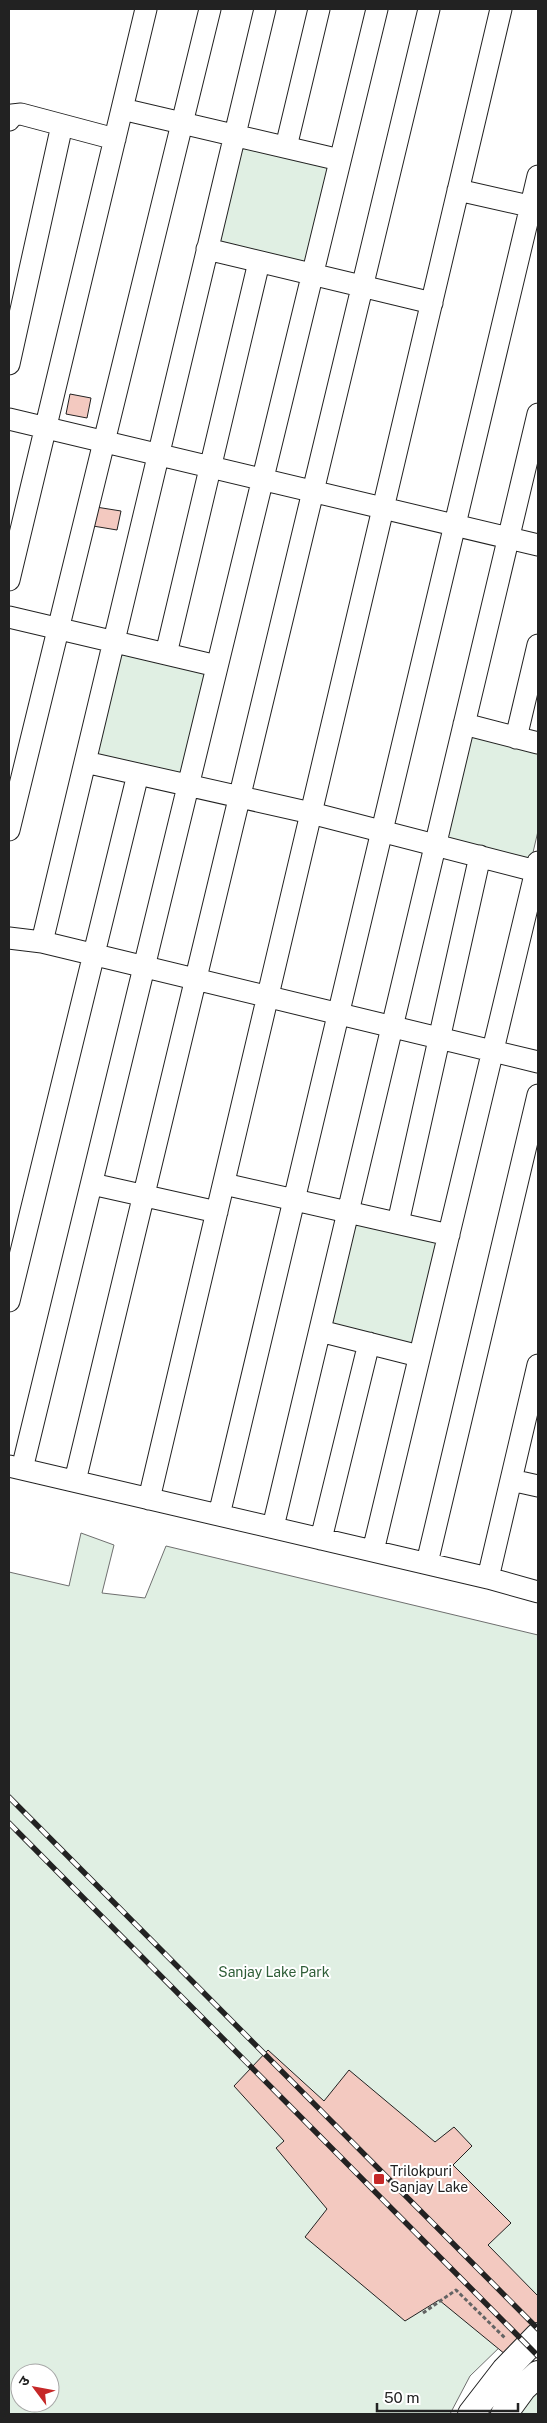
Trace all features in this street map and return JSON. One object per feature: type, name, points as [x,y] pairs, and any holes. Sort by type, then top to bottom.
[{"type":"main road","points":[[471,2414],[505,2370],[530,2345]]},
{"type":"main road","points":[[504,2414],[523,2388],[538,2374]]},
{"type":"street","points":[[9,580],[146,9]]},
{"type":"street","points":[[9,830],[210,9]]},
{"type":"street","points":[[42,942],[265,9]]},
{"type":"street","points":[[286,147],[319,9]]},
{"type":"street","points":[[377,9],[92,1184],[16,1467],[427,1563],[538,1592]]},
{"type":"street","points":[[75,1481],[428,9]]},
{"type":"street","points":[[149,1499],[501,9]]},
{"type":"street","points":[[122,109],[340,160]]},
{"type":"street","points":[[9,120],[12,116],[21,114],[115,139]]},
{"type":"street","points":[[9,364],[62,125]]},
{"type":"street","points":[[219,1515],[454,526],[535,207],[538,176]]},
{"type":"street","points":[[458,190],[535,207]]},
{"type":"street","points":[[207,249],[432,303]]},
{"type":"street","points":[[166,654],[259,262]]},
{"type":"street","points":[[273,1527],[538,414]]},
{"type":"street","points":[[9,419],[538,546]]},
{"type":"street","points":[[9,617],[217,666]]},
{"type":"street","points":[[516,738],[538,645]]},
{"type":"street","points":[[464,724],[538,743]]},
{"type":"street","points":[[85,762],[311,813],[480,856],[537,867],[373,1551]]},
{"type":"street","points":[[9,1301],[138,774]]},
{"type":"street","points":[[398,1223],[480,856]]},
{"type":"street","points":[[9,938],[42,942],[538,1062]]},
{"type":"street","points":[[427,1563],[538,1095]]},
{"type":"street","points":[[92,1184],[217,1212]]},
{"type":"street","points":[[224,1184],[448,1234]]},
{"type":"street","points":[[320,1331],[419,1356]]},
{"type":"street","points":[[321,1539],[369,1343]]},
{"type":"street","points":[[488,1578],[538,1365]]},
{"type":"street","points":[[511,1480],[538,1486]]},
{"type":"path","points":[[423,2314],[456,2290],[530,2345]]},
{"type":"green space","points":[[240,140],[335,163],[309,269],[214,246]]},
{"type":"green space","points":[[115,649],[211,671],[185,780],[90,756]]},
{"type":"green space","points":[[467,731],[538,749],[538,831],[531,861],[441,839]]},
{"type":"green space","points":[[348,1220],[444,1241],[418,1350],[323,1327]]},
{"type":"green space","name":"Sanjay Lake Park","points":[[81,1533],[114,1545],[102,1593],[145,1598],[166,1546],[538,1635],[538,2310],[470,2376],[450,2414],[9,2414],[9,1572],[69,1586]]},
{"type":"green space","points":[[538,2387],[538,2414],[516,2414]]},
{"type":"building","points":[[70,394],[91,398],[87,418],[66,414]]},
{"type":"building","points":[[96,507],[121,511],[117,530],[93,526]]},
{"type":"building","name":"Trilokpuri Sanjay Lake","points":[[268,2050],[324,2101],[349,2070],[435,2142],[454,2127],[472,2146],[453,2165],[511,2223],[488,2245],[538,2296],[538,2329],[511,2359],[439,2300],[405,2321],[305,2237],[327,2209],[276,2148],[284,2141],[234,2086]]},
{"type":"railway","points":[[9,1797],[538,2329]]},
{"type":"railway","points":[[9,1823],[538,2356]]},
{"type":"place","name":"Trilokpuri Sanjay Lake","points":[[379,2179]]}]
